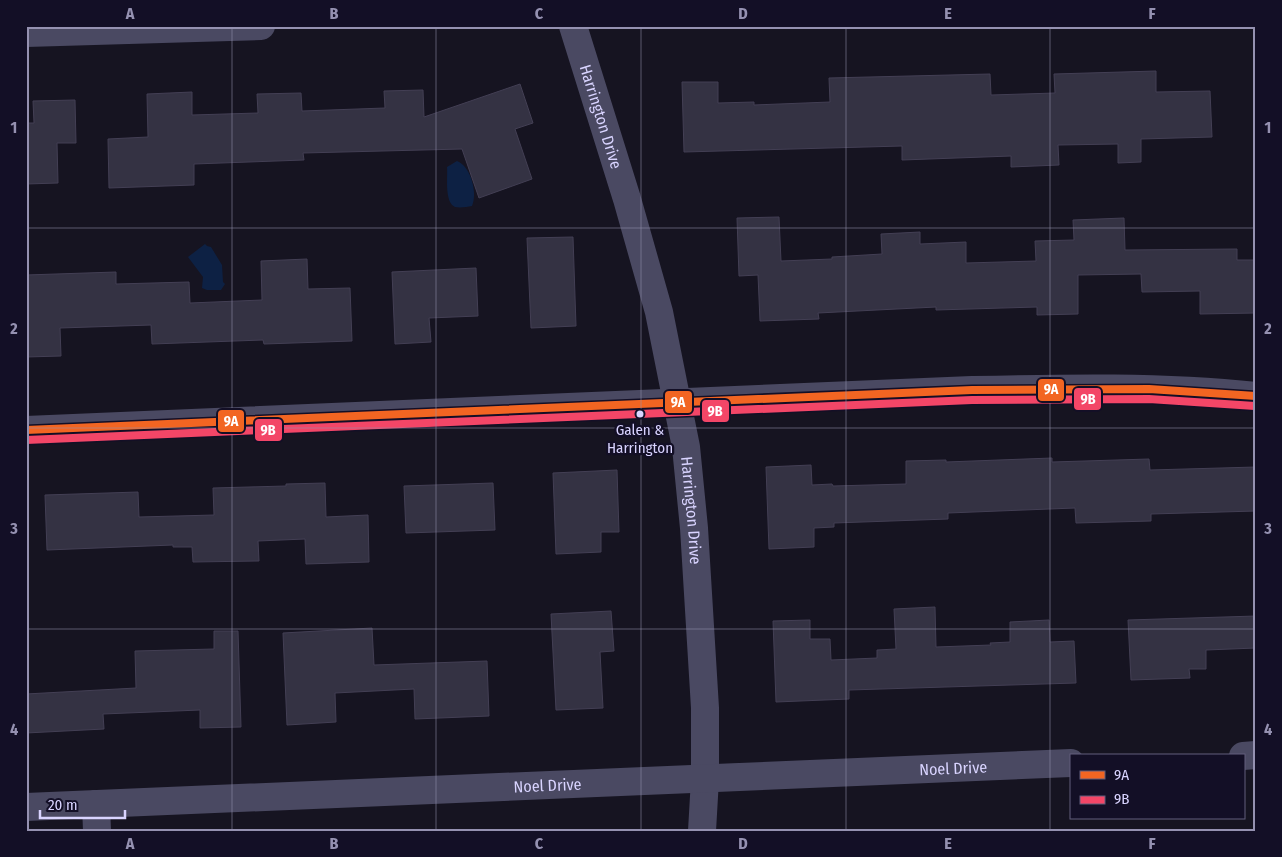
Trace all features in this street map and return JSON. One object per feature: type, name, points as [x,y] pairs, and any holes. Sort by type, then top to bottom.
[{"type":"street","points":[[26,33],[261,26]]},
{"type":"street","name":"Harrington Drive","points":[[573,26],[627,199],[659,312],[686,447],[694,528],[705,708],[705,779],[702,831]]},
{"type":"street","points":[[26,430],[972,390],[1110,388],[1218,392],[1256,396]]},
{"type":"street","name":"Noel Drive","points":[[26,808],[97,818],[705,779],[1070,763]]},
{"type":"water","points":[[457,161],[466,168],[472,181],[474,201],[472,206],[455,207],[449,200],[447,167]]},
{"type":"water","points":[[205,244],[211,247],[222,265],[223,282],[225,284],[221,290],[202,288],[203,277],[188,257]]},
{"type":"building","points":[[1156,71],[1156,92],[1210,91],[1212,137],[1141,139],[1141,162],[1118,163],[1118,144],[1058,145],[1059,165],[1011,167],[1011,156],[902,160],[902,146],[684,152],[682,82],[718,82],[718,103],[754,102],[754,105],[830,102],[829,78],[990,74],[991,95],[1055,93],[1054,74]]},
{"type":"building","points":[[520,84],[533,123],[515,129],[532,179],[479,198],[462,149],[303,153],[304,160],[194,164],[194,185],[109,188],[108,139],[148,137],[147,94],[192,92],[192,115],[258,113],[257,94],[301,93],[302,111],[385,108],[384,91],[423,90],[424,117]]},
{"type":"building","points":[[75,100],[76,143],[57,143],[58,183],[26,184],[26,123],[34,123],[33,101]]},
{"type":"building","points":[[779,217],[781,261],[832,259],[832,257],[882,254],[881,234],[920,232],[920,244],[966,242],[966,263],[1036,261],[1035,241],[1074,240],[1073,220],[1124,218],[1125,250],[1237,249],[1237,260],[1256,260],[1256,313],[1200,314],[1200,291],[1142,292],[1141,274],[1078,275],[1078,314],[1037,315],[1037,307],[936,310],[936,307],[818,313],[819,319],[760,321],[758,275],[739,276],[737,218]]},
{"type":"building","points":[[573,237],[576,326],[531,328],[527,238]]},
{"type":"building","points":[[307,259],[308,289],[350,288],[352,341],[264,344],[263,340],[152,344],[151,325],[60,328],[61,356],[26,357],[26,275],[116,272],[116,284],[189,282],[190,303],[262,300],[261,261]]},
{"type":"building","points":[[476,268],[478,316],[429,318],[431,342],[395,344],[392,272]]},
{"type":"building","points":[[1052,458],[1052,462],[1149,459],[1150,470],[1256,467],[1256,511],[1151,514],[1151,521],[1076,523],[1075,508],[948,513],[948,519],[834,523],[834,527],[814,528],[814,547],[769,549],[766,467],[811,465],[812,485],[906,484],[906,461],[946,460],[946,462]]},
{"type":"building","points":[[617,470],[619,532],[601,532],[601,552],[556,554],[553,473]]},
{"type":"building","points":[[325,483],[326,517],[368,515],[369,562],[306,564],[305,539],[258,541],[259,561],[193,562],[192,547],[173,547],[173,545],[47,550],[45,495],[138,492],[139,517],[214,515],[213,488]]},
{"type":"building","points":[[493,483],[495,530],[406,533],[404,486]]},
{"type":"building","points":[[935,607],[936,647],[991,645],[990,643],[1010,642],[1010,622],[1049,620],[1050,642],[1074,641],[1076,683],[849,690],[849,699],[776,702],[773,621],[810,620],[810,639],[830,639],[831,660],[877,658],[877,650],[896,649],[894,609]]},
{"type":"building","points":[[611,611],[614,651],[600,652],[603,708],[556,710],[551,614]]},
{"type":"building","points":[[1256,616],[1256,648],[1206,650],[1206,669],[1189,669],[1190,678],[1131,680],[1128,620]]},
{"type":"building","points":[[372,628],[374,665],[487,661],[489,716],[415,719],[414,689],[335,693],[336,722],[287,725],[283,633]]},
{"type":"building","points":[[214,631],[238,631],[241,727],[200,728],[200,710],[103,714],[104,729],[26,733],[26,694],[136,688],[135,651],[214,649]]},
{"type":"transit line","name":"9A","points":[[26,430],[972,390],[1149,389],[1256,396]]},
{"type":"transit line","name":"9B","points":[[26,440],[972,400],[1149,399],[1255,406]]},
{"type":"place","name":"Galen & Harrington","points":[[640,414]]}]
